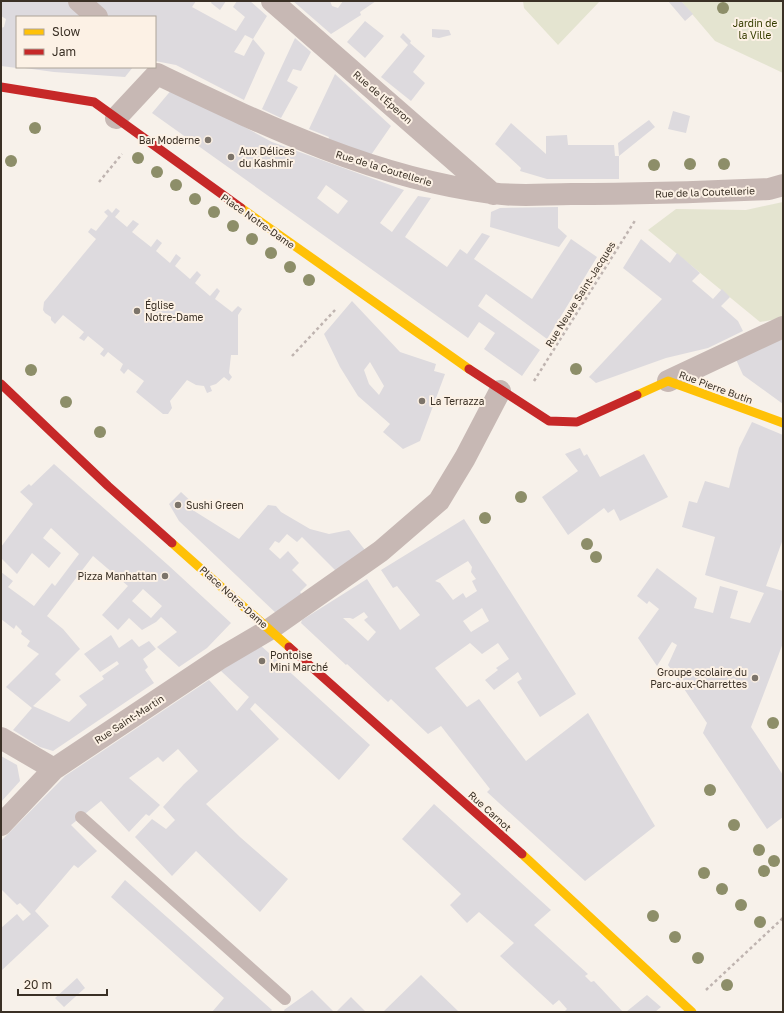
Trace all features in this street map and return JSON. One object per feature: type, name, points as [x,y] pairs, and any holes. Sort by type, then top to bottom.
[{"type":"street","points":[[79,1],[96,16]]},
{"type":"street","name":"Rue de l'Éperon","points":[[272,1],[493,194]]},
{"type":"street","name":"Rue de la Coutellerie","points":[[116,118],[153,71],[277,131],[336,153],[427,182],[493,194],[653,194],[769,189],[783,185]]},
{"type":"street","name":"Place Notre-Dame","points":[[1,87],[94,102],[354,289],[500,391],[549,421],[577,422]]},
{"type":"street","points":[[668,381],[783,327]]},
{"type":"street","name":"Rue Pierre Butin","points":[[577,422],[668,381],[783,423]]},
{"type":"street","name":"Place Notre-Dame","points":[[1,384],[108,486],[270,630],[381,552],[439,501],[465,458],[500,391]]},
{"type":"street","name":"Rue Saint-Martin","points":[[1,825],[49,779],[219,659],[270,630]]},
{"type":"street","name":"Rue Carnot","points":[[270,630],[528,860],[687,1010]]},
{"type":"street","points":[[1,738],[49,779]]},
{"type":"lane","points":[[81,817],[285,999]]},
{"type":"path","points":[[100,182],[138,135]]},
{"type":"path","name":"Rue Neuve Saint-Jacques","points":[[520,404],[653,194]]},
{"type":"path","points":[[292,356],[354,289]]},
{"type":"path","points":[[687,1010],[783,918]]},
{"type":"green space","points":[[523,1],[600,1],[558,45],[524,8]]},
{"type":"green space","name":"Jardin de la Ville","points":[[681,1],[783,1],[783,73],[715,41]]},
{"type":"green space","points":[[783,202],[783,318],[760,322],[648,230],[676,209],[746,210]]},
{"type":"building","points":[[1,1],[70,1],[88,16],[16,16],[16,68],[1,66],[1,28],[4,27],[6,19],[1,16]]},
{"type":"building","points":[[91,1],[196,1],[192,7],[236,31],[245,17],[233,7],[237,1],[250,1],[267,16],[253,39],[265,53],[244,100],[176,65],[156,61],[156,16],[103,16]],"holes":[[[245,35],[253,39],[244,56],[234,52]]]},
{"type":"building","points":[[212,1],[226,1],[220,10],[211,3]]},
{"type":"building","points":[[293,1],[330,1],[332,6],[338,8],[343,1],[376,1],[360,12],[361,15],[331,34]]},
{"type":"building","points":[[668,1],[681,1],[693,14],[685,21]]},
{"type":"building","points":[[365,21],[384,36],[365,58],[347,42]]},
{"type":"building","points":[[432,29],[449,30],[451,35],[439,38],[432,37]]},
{"type":"building","points":[[403,33],[411,41],[410,43],[425,56],[413,72],[425,83],[411,101],[381,77],[408,45],[400,37]]},
{"type":"building","points":[[295,38],[311,52],[301,71],[293,69],[287,81],[298,87],[281,118],[262,109]]},
{"type":"building","points":[[24,68],[132,68],[125,77],[54,72]]},
{"type":"building","points":[[335,74],[391,126],[371,155],[328,140],[329,137],[309,129]]},
{"type":"building","points":[[173,88],[272,142],[404,190],[380,223],[392,232],[418,196],[431,198],[405,237],[447,267],[460,249],[467,254],[482,233],[490,236],[474,259],[532,299],[571,239],[597,257],[547,339],[486,294],[478,306],[540,350],[522,376],[484,349],[495,333],[479,322],[468,338],[152,113]],"holes":[[[326,185],[348,201],[338,214],[317,198]]]},
{"type":"building","points":[[673,111],[690,116],[686,133],[668,129]]},
{"type":"building","points":[[649,120],[655,127],[619,156],[618,143]]},
{"type":"building","points":[[511,123],[546,154],[546,136],[567,135],[568,145],[614,145],[615,156],[619,156],[619,179],[547,179],[520,171],[521,168],[495,144]]},
{"type":"building","points":[[558,207],[558,228],[567,236],[559,247],[490,227],[491,212],[500,208]]},
{"type":"building","name":"Église Notre-Dame","points":[[116,208],[120,211],[115,217],[127,227],[133,220],[139,224],[132,232],[151,247],[157,239],[162,243],[156,251],[170,263],[176,254],[181,258],[175,266],[190,279],[197,271],[201,275],[195,283],[210,296],[217,288],[220,291],[215,299],[232,312],[238,306],[242,309],[238,315],[238,355],[231,355],[229,373],[232,377],[229,381],[224,377],[216,384],[210,386],[212,391],[207,393],[204,386],[196,385],[187,380],[170,401],[172,408],[168,414],[163,414],[136,392],[144,381],[128,369],[124,374],[120,370],[123,364],[108,352],[104,357],[100,354],[104,349],[88,336],[84,341],[79,338],[84,332],[63,315],[55,324],[51,320],[51,317],[43,310],[44,302],[96,239],[88,232],[91,228],[96,231],[108,216],[104,212],[108,209],[112,213]]},
{"type":"building","points":[[641,239],[670,263],[677,253],[700,273],[692,281],[713,299],[722,289],[730,297],[721,306],[738,321],[743,331],[708,348],[666,358],[596,383],[589,377],[662,299],[623,268]]},
{"type":"building","points":[[352,301],[400,352],[436,364],[434,371],[445,374],[420,441],[403,449],[383,432],[390,424],[358,396],[340,367],[324,334]],"holes":[[[370,362],[384,386],[379,395],[369,384],[364,370]]]},
{"type":"building","points":[[783,338],[783,404],[743,375],[734,355]]},
{"type":"building","points":[[752,422],[783,435],[783,539],[766,586],[783,591],[783,643],[751,727],[783,775],[783,817],[767,829],[703,733],[707,723],[668,665],[677,645],[672,642],[657,666],[638,638],[659,609],[649,601],[647,604],[637,596],[657,568],[697,598],[694,608],[713,613],[720,586],[738,591],[730,618],[750,623],[764,593],[705,575],[715,537],[682,527],[689,501],[697,503],[705,481],[729,488],[739,448]]},
{"type":"building","points":[[580,448],[584,456],[587,454],[600,477],[644,454],[668,497],[620,521],[614,509],[608,513],[604,508],[568,535],[542,497],[578,471],[565,454]]},
{"type":"building","points":[[54,464],[231,623],[207,648],[179,667],[157,647],[177,632],[161,617],[156,622],[142,630],[129,618],[118,630],[102,615],[128,586],[93,556],[47,616],[63,629],[80,649],[55,674],[61,680],[33,706],[69,722],[87,705],[79,696],[104,679],[102,676],[119,664],[117,661],[100,672],[84,654],[111,635],[119,648],[132,639],[139,647],[149,641],[156,649],[143,659],[148,667],[145,670],[154,683],[53,751],[40,747],[13,730],[32,708],[6,687],[39,654],[27,646],[30,641],[21,634],[22,631],[16,625],[14,629],[1,619],[1,572],[13,581],[8,587],[34,606],[52,583],[55,586],[79,554],[51,528],[43,538],[61,553],[49,568],[32,553],[17,574],[1,558],[1,547],[33,504],[20,492],[29,484],[31,486]],"holes":[[[143,589],[162,606],[151,618],[132,601]]]},
{"type":"building","points":[[181,492],[195,505],[191,509],[239,539],[268,505],[276,506],[281,512],[310,529],[329,534],[349,530],[365,550],[337,572],[302,537],[297,542],[287,534],[279,543],[275,541],[269,549],[280,559],[288,551],[299,563],[292,570],[307,585],[300,592],[305,598],[278,615],[179,521],[169,504]]},
{"type":"building","points":[[464,519],[576,694],[540,717],[517,682],[522,679],[518,672],[494,690],[485,680],[498,670],[496,668],[509,659],[498,643],[482,654],[470,643],[435,668],[467,707],[479,699],[526,761],[588,713],[655,826],[585,881],[487,792],[490,789],[441,726],[428,734],[391,699],[388,702],[301,623],[302,620],[367,579],[400,630],[420,615],[397,586],[393,588],[381,570]],"holes":[[[468,561],[472,567],[471,572],[476,579],[472,581],[477,591],[466,598],[463,593],[453,600],[440,583],[435,581]],[[482,608],[489,621],[471,632],[463,621]],[[364,612],[368,617],[364,620],[376,632],[368,641],[343,618],[353,619]]]},
{"type":"building","points":[[259,644],[370,745],[339,780],[255,703],[250,709],[279,739],[206,804],[240,837],[288,879],[260,912],[196,851],[172,876],[135,837],[152,819],[166,829],[175,820],[163,807],[198,771],[178,749],[163,762],[158,757],[129,778],[160,805],[149,816],[146,814],[129,832],[101,801],[71,825],[97,851],[78,868],[74,865],[35,911],[49,926],[1,971],[1,928],[17,914],[23,921],[31,914],[20,903],[17,905],[1,889],[1,841],[65,776],[209,680],[237,711],[249,697],[221,671]]},
{"type":"building","points":[[1,756],[17,765],[20,781],[1,802]]},
{"type":"building","points":[[434,804],[551,910],[534,925],[588,974],[585,976],[591,982],[594,981],[623,1012],[564,1012],[567,1009],[559,1000],[553,1005],[500,956],[514,943],[479,912],[467,923],[450,905],[461,894],[402,839]]},
{"type":"building","points":[[125,880],[272,1010],[270,1012],[212,1012],[224,998],[111,897]]},
{"type":"building","points":[[421,975],[459,1012],[383,1012]]},
{"type":"building","points":[[77,978],[85,988],[64,1007],[55,998]]},
{"type":"building","points":[[312,990],[334,1012],[285,1012],[284,1010]]},
{"type":"building","points":[[647,995],[661,1007],[655,1012],[626,1012]]},
{"type":"building","points":[[351,997],[366,1012],[336,1012]]},
{"type":"traffic: slow","points":[[241,208],[469,369]]},
{"type":"traffic: slow","points":[[637,395],[668,381],[783,423]]},
{"type":"traffic: slow","points":[[172,543],[289,647]]},
{"type":"traffic: slow","points":[[522,854],[692,1012]]},
{"type":"traffic: jam","points":[[1,87],[94,102],[241,208]]},
{"type":"traffic: jam","points":[[469,369],[549,421],[577,422],[637,395]]},
{"type":"traffic: jam","points":[[1,384],[108,486],[172,543]]},
{"type":"traffic: jam","points":[[289,647],[522,854]]},
{"type":"place","name":"Bar Moderne","points":[[208,140]]},
{"type":"place","name":"Aux Délices du Kashmir","points":[[231,157]]},
{"type":"place","name":"Église Notre-Dame","points":[[137,311]]},
{"type":"place","name":"La Terrazza","points":[[422,401]]},
{"type":"place","name":"Sushi Green","points":[[178,505]]},
{"type":"place","name":"Pizza Manhattan","points":[[165,576]]},
{"type":"place","name":"Pontoise Mini Marché","points":[[262,661]]},
{"type":"place","name":"Groupe scolaire du Parc-aux-Charrettes","points":[[755,678]]}]
